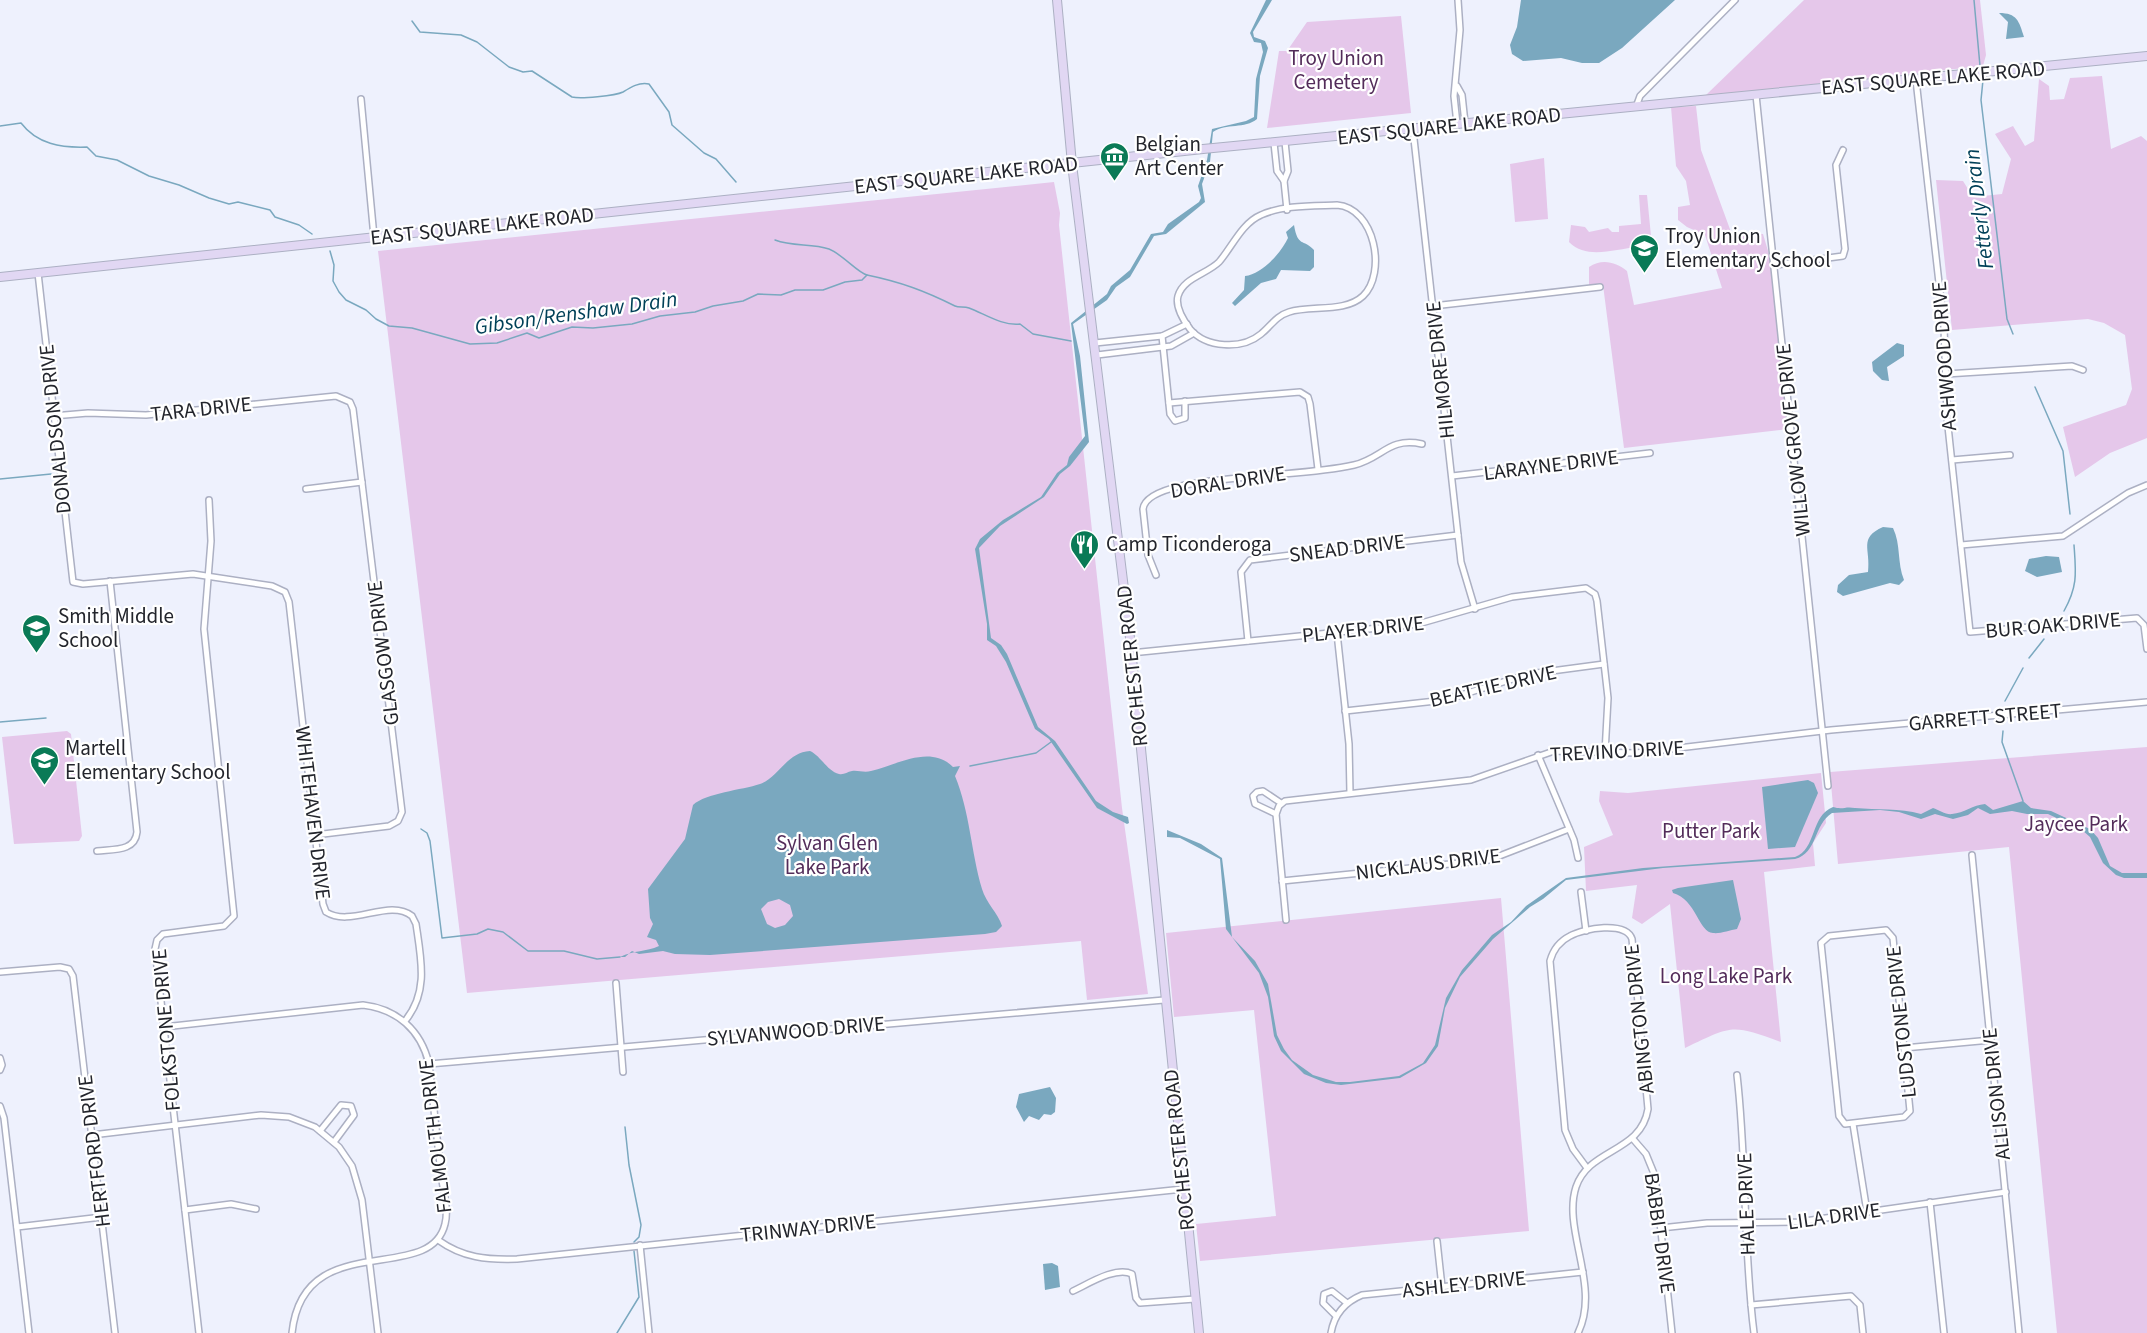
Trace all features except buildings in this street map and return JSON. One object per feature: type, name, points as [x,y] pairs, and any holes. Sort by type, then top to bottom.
[{"type":"main road","name":"ROCHESTER ROAD","points":[[1057,0],[1072,164],[1097,355],[1131,653],[1199,1333]]},
{"type":"main road","name":"EAST SQUARE LAKE ROAD","points":[[0,277],[1274,143],[2147,56]]},
{"type":"street","points":[[1458,0],[1460,17],[1456,61],[1457,86],[1462,95],[1461,124]]},
{"type":"street","points":[[1636,106],[1640,96],[1735,0]]},
{"type":"street","name":"ASHWOOD DRIVE","points":[[1917,80],[1944,327],[1952,460],[1970,632]]},
{"type":"street","name":"WILLOW GROVE DRIVE","points":[[1756,95],[1828,786]]},
{"type":"street","points":[[361,99],[374,237]]},
{"type":"street","name":"HILMORE DRIVE","points":[[1413,130],[1462,567],[1475,609]]},
{"type":"street","points":[[1285,142],[1288,171],[1284,181],[1287,210]]},
{"type":"street","points":[[1274,143],[1277,171],[1284,181]]},
{"type":"street","points":[[1774,265],[1843,256],[1845,249],[1836,165],[1843,150]]},
{"type":"street","points":[[1337,205],[1353,208],[1367,222],[1372,237],[1375,273],[1370,288],[1359,299],[1350,304],[1286,312],[1277,317],[1259,336],[1248,341],[1217,344],[1194,333],[1187,324],[1178,300],[1183,286],[1218,262],[1252,220],[1266,213],[1337,205]]},
{"type":"street","name":"DONALDSON DRIVE","points":[[38,273],[72,577],[75,583],[110,581]]},
{"type":"street","points":[[1433,306],[1599,287]]},
{"type":"street","points":[[1095,343],[1162,336],[1187,324]]},
{"type":"street","points":[[1097,355],[1164,347],[1177,344],[1194,333]]},
{"type":"street","points":[[1162,336],[1169,403],[1171,417],[1174,421],[1185,418],[1185,401]]},
{"type":"street","points":[[1946,374],[2072,366],[2083,370]]},
{"type":"street","points":[[1169,403],[1300,392],[1309,400],[1318,469],[1362,462],[1402,441],[1422,444]]},
{"type":"street","name":"TARA DRIVE","points":[[54,416],[87,413],[146,415],[336,396],[348,399]]},
{"type":"street","name":"GLASGOW DRIVE","points":[[315,835],[389,826],[398,821],[402,812],[353,409],[348,399]]},
{"type":"street","name":"LARAYNE DRIVE","points":[[1452,476],[1650,453]]},
{"type":"street","points":[[1952,460],[2010,455]]},
{"type":"street","name":"DORAL DRIVE","points":[[1156,575],[1148,555],[1143,505],[1147,499],[1186,485],[1318,469]]},
{"type":"street","points":[[306,489],[362,482]]},
{"type":"street","points":[[1961,544],[2063,536],[2128,493],[2147,485]]},
{"type":"street","name":"FOLKSTONE DRIVE","points":[[199,1333],[154,949],[157,940],[166,933],[224,927],[234,916],[204,629],[211,530],[209,500]]},
{"type":"street","name":"SNEAD DRIVE","points":[[1248,641],[1241,572],[1250,560],[1458,535]]},
{"type":"street","points":[[97,851],[128,846],[134,842],[137,831],[110,581],[185,574],[207,576]]},
{"type":"street","name":"WHITEHAVEN DRIVE","points":[[207,576],[281,589],[289,602],[321,898],[326,912],[337,916],[403,911],[414,918],[422,985],[418,1002],[405,1021]]},
{"type":"street","name":"PLAYER DRIVE","points":[[1131,653],[1430,622],[1520,596],[1583,588],[1591,591],[1597,601],[1604,664]]},
{"type":"street","name":"BUR OAK DRIVE","points":[[1970,632],[2137,618],[2144,625],[2147,649]]},
{"type":"street","points":[[1337,633],[1350,793]]},
{"type":"street","points":[[1604,664],[1609,705],[1605,753]]},
{"type":"street","name":"BEATTIE DRIVE","points":[[1345,711],[1445,700],[1529,674],[1604,664]]},
{"type":"street","name":"GARRETT STREET","points":[[1822,732],[2147,702]]},
{"type":"street","name":"TREVINO DRIVE","points":[[1281,803],[1471,780],[1494,774],[1538,755],[1564,750],[1636,753],[1822,732]]},
{"type":"street","points":[[1538,755],[1569,829],[1578,858]]},
{"type":"street","points":[[1276,812],[1255,804],[1253,796],[1263,791],[1281,803],[1276,812],[1286,920]]},
{"type":"street","name":"NICKLAUS DRIVE","points":[[1282,881],[1489,860],[1569,829]]},
{"type":"street","name":"ALLISON DRIVE","points":[[1972,855],[2019,1333]]},
{"type":"street","points":[[1581,892],[1586,932],[1572,935],[1560,944],[1551,957],[1549,971],[1565,1130],[1573,1149],[1587,1168]]},
{"type":"street","name":"ABINGTON DRIVE","points":[[1586,932],[1621,928],[1629,933],[1632,939],[1648,1100],[1646,1118],[1634,1139]]},
{"type":"street","name":"LUDSTONE DRIVE","points":[[1889,932],[1893,938],[1904,1048],[1909,1113],[1904,1117],[1853,1124],[1842,1122],[1839,1116],[1822,957],[1823,939],[1829,936],[1889,932]]},
{"type":"street","name":"HERTFORD DRIVE","points":[[0,972],[60,966],[69,969],[74,981],[116,1333]]},
{"type":"street","points":[[615,982],[623,1072]]},
{"type":"street","name":"SYLVANWOOD DRIVE","points":[[429,1064],[1164,1000]]},
{"type":"street","name":"FALMOUTH DRIVE","points":[[164,1027],[356,1005],[387,1010],[405,1021],[421,1042],[429,1064],[446,1214],[444,1229],[438,1240],[418,1254],[369,1260],[336,1269],[316,1283],[298,1309],[292,1333]]},
{"type":"street","points":[[1904,1048],[1991,1040]]},
{"type":"street","points":[[0,1058],[2,1065],[0,1070]]},
{"type":"street","name":"HALE DRIVE","points":[[1737,1075],[1744,1148],[1746,1224],[1754,1333]]},
{"type":"street","points":[[320,1131],[341,1105],[351,1106],[354,1115],[333,1142]]},
{"type":"street","points":[[0,1106],[3,1145],[17,1227],[29,1333]]},
{"type":"street","points":[[92,1135],[271,1115],[298,1120],[320,1131],[348,1159],[359,1183],[378,1333]]},
{"type":"street","points":[[1853,1124],[1867,1212]]},
{"type":"street","points":[[1579,1333],[1586,1308],[1574,1199],[1578,1183],[1587,1168],[1600,1157],[1634,1139]]},
{"type":"street","name":"BABBIT DRIVE","points":[[1634,1139],[1646,1154],[1654,1170],[1672,1333]]},
{"type":"street","name":"TRINWAY DRIVE","points":[[438,1240],[461,1254],[489,1260],[537,1257],[1183,1189]]},
{"type":"street","name":"LILA DRIVE","points":[[1661,1228],[1707,1223],[1798,1222],[2006,1192]]},
{"type":"street","points":[[1930,1202],[1944,1333]]},
{"type":"street","points":[[185,1210],[231,1204],[255,1209]]},
{"type":"street","points":[[17,1227],[102,1217]]},
{"type":"street","points":[[1437,1241],[1442,1287]]},
{"type":"street","points":[[640,1245],[649,1333]]},
{"type":"street","points":[[1073,1291],[1107,1276],[1126,1272],[1132,1274],[1136,1298],[1140,1303],[1195,1299]]},
{"type":"street","name":"ASHLEY DRIVE","points":[[1347,1303],[1368,1294],[1583,1272]]},
{"type":"street","points":[[1331,1333],[1336,1316],[1347,1303],[1332,1291],[1324,1294],[1323,1303],[1336,1316]]},
{"type":"street","points":[[1751,1305],[1851,1296],[1860,1305],[1863,1333]]},
{"type":"green space","points":[[1804,0],[1980,0],[1986,55],[1983,66],[1705,96]]},
{"type":"green space","name":"Troy Union Cemetery","points":[[1401,16],[1411,113],[1267,128],[1279,51],[1287,51],[1307,22]]},
{"type":"green space","points":[[2102,76],[2111,149],[2141,136],[2147,141],[2147,438],[2110,453],[2075,477],[2063,427],[2126,405],[2132,389],[2125,335],[2104,323],[2088,319],[1952,330],[1936,180],[1963,181],[1973,197],[2002,194],[2011,159],[1995,134],[2013,126],[2025,146],[2034,141],[2039,79],[2049,86],[2050,100],[2064,99],[2070,78]]},
{"type":"green space","points":[[1696,106],[1701,150],[1731,232],[1763,234],[1771,261],[1788,429],[1624,448],[1603,285],[1589,285],[1589,267],[1609,262],[1627,271],[1634,305],[1722,288],[1705,235],[1678,220],[1678,207],[1690,205],[1686,181],[1676,166],[1671,107]]},
{"type":"green space","points":[[1544,158],[1548,219],[1515,222],[1510,164]]},
{"type":"green space","name":"Sylvan Glen Lake Park","points":[[1054,182],[1060,213],[1059,225],[1122,808],[1148,994],[1087,1000],[1081,941],[467,993],[378,251]]},
{"type":"green space","points":[[1639,195],[1647,195],[1651,236],[1637,237],[1640,241],[1638,247],[1592,252],[1584,251],[1569,242],[1571,225],[1585,227],[1589,232],[1608,228],[1612,232],[1619,232],[1619,226],[1641,224]]},
{"type":"green space","name":"Martell Elementary School","points":[[67,731],[71,734],[82,836],[79,841],[14,844],[2,737]]},
{"type":"green space","name":"Jaycee Park","points":[[2147,747],[2147,1333],[2057,1333],[2009,847],[1838,864],[1830,772]]},
{"type":"green space","points":[[1821,773],[1826,823],[1813,843],[1815,866],[1764,872],[1781,1042],[1752,1032],[1732,1030],[1723,1031],[1685,1048],[1670,904],[1642,924],[1632,918],[1637,885],[1586,891],[1584,847],[1613,835],[1599,801],[1600,791],[1628,793]]},
{"type":"green space","points":[[1501,898],[1529,1231],[1200,1261],[1196,1224],[1276,1216],[1254,1010],[1174,1017],[1166,933]]},
{"type":"water","points":[[1266,0],[1272,0],[1253,32],[1254,37],[1265,41],[1268,48],[1260,76],[1257,119],[1247,124],[1213,132],[1210,162],[1202,184],[1205,202],[1166,234],[1154,236],[1130,277],[1116,287],[1107,300],[1073,324],[1080,356],[1089,442],[1070,466],[1060,474],[1044,497],[1000,526],[979,548],[991,638],[1001,645],[1007,654],[1038,727],[1055,741],[1096,801],[1113,812],[1128,817],[1129,823],[1127,824],[1097,808],[1049,739],[1035,729],[1006,662],[996,646],[987,640],[987,624],[975,549],[980,539],[1003,520],[1041,497],[1057,473],[1067,465],[1069,457],[1085,436],[1071,323],[1107,294],[1111,286],[1130,270],[1151,234],[1163,232],[1168,224],[1199,202],[1201,198],[1198,186],[1207,160],[1212,129],[1254,117],[1256,79],[1263,52],[1261,43],[1254,42],[1250,33]]},
{"type":"water","points":[[1521,0],[1675,0],[1622,48],[1599,63],[1582,63],[1561,58],[1523,61],[1512,54],[1510,45],[1517,27]]},
{"type":"water","points":[[1999,13],[2014,16],[2021,26],[2024,37],[2006,39],[2008,22]]},
{"type":"water","points":[[1294,225],[1299,240],[1314,250],[1314,267],[1310,271],[1281,270],[1276,279],[1261,283],[1235,306],[1232,303],[1244,290],[1245,276],[1258,271],[1270,262],[1288,238],[1286,232]]},
{"type":"water","points":[[1897,343],[1904,345],[1904,356],[1887,367],[1889,381],[1882,380],[1873,371],[1872,362]]},
{"type":"water","points":[[1883,527],[1893,528],[1904,580],[1899,585],[1890,583],[1843,596],[1837,592],[1838,585],[1849,575],[1868,572],[1868,540],[1875,531]]},
{"type":"water","points":[[2046,556],[2059,557],[2062,572],[2037,577],[2025,571],[2029,559]]},
{"type":"water","points":[[810,751],[831,770],[841,774],[852,771],[871,771],[913,758],[924,757],[944,760],[953,767],[960,766],[955,776],[964,804],[978,875],[984,894],[1002,926],[996,932],[710,955],[675,954],[663,951],[639,954],[635,952],[659,946],[656,940],[647,937],[653,924],[650,918],[648,889],[685,839],[693,805],[699,801],[760,784],[802,752]],"holes":[[[779,899],[790,905],[793,916],[785,925],[775,928],[767,924],[761,909],[768,902]]]},
{"type":"water","points":[[1808,780],[1814,783],[1818,793],[1795,847],[1768,849],[1762,787]]},
{"type":"water","points":[[2023,801],[2031,808],[2051,811],[2090,829],[2098,838],[2110,866],[2122,873],[2147,873],[2147,878],[2124,878],[2116,875],[2103,863],[2090,837],[2082,830],[2048,814],[2012,811],[1990,814],[1978,808],[1968,815],[1953,819],[1935,814],[1921,819],[1899,812],[1880,810],[1832,813],[1821,824],[1808,851],[1795,859],[1663,868],[1566,880],[1493,939],[1460,977],[1445,1008],[1438,1046],[1426,1063],[1400,1078],[1341,1085],[1326,1083],[1304,1074],[1281,1051],[1274,1036],[1268,997],[1259,973],[1232,937],[1255,961],[1268,984],[1277,1035],[1292,1060],[1313,1075],[1336,1082],[1399,1076],[1423,1063],[1435,1045],[1446,998],[1462,970],[1492,935],[1511,922],[1526,906],[1566,878],[1643,868],[1795,857],[1807,847],[1820,817],[1833,807],[1896,810],[1921,814],[1933,808],[1950,814],[1985,804],[1993,810]]},
{"type":"water","points":[[1167,830],[1201,844],[1222,858],[1232,937],[1226,929],[1220,859],[1180,838],[1167,837]]},
{"type":"water","points":[[1733,880],[1741,919],[1737,929],[1722,932],[1708,932],[1687,902],[1672,890],[1678,888]]},
{"type":"water","points":[[1050,1087],[1056,1098],[1055,1112],[1051,1115],[1044,1114],[1039,1120],[1029,1116],[1024,1122],[1016,1107],[1019,1094]]},
{"type":"water","points":[[1052,1263],[1058,1266],[1060,1287],[1045,1290],[1043,1264]]},
{"type":"waterway","name":"Fetterly Drain","points":[[1974,0],[1980,66]]},
{"type":"waterway","points":[[412,21],[420,32],[461,35],[477,42],[509,67],[523,72],[532,71],[572,97],[613,95],[638,84],[649,84],[669,112],[672,125],[704,153],[716,159],[736,182]]},
{"type":"waterway","name":"Fetterly Drain","points":[[1983,80],[1981,100],[2007,319],[2013,334]]},
{"type":"waterway","name":"Gibson/Renshaw Drain","points":[[0,126],[21,123],[34,136],[42,140],[68,147],[87,147],[96,156],[117,160],[149,176],[179,185],[209,198],[229,204],[238,202],[270,210],[275,217],[299,225],[312,234]]},
{"type":"waterway","points":[[775,240],[788,244],[829,249],[867,275],[912,288],[1000,321],[1020,324],[1033,334],[1071,341]]},
{"type":"waterway","name":"Gibson/Renshaw Drain","points":[[330,251],[334,265],[333,281],[346,300],[389,326],[412,328],[470,344],[497,343],[527,333],[539,338],[572,327],[593,328],[632,324],[660,316],[695,312],[713,306],[743,301],[758,294],[781,295],[795,290],[823,290],[845,282],[862,280],[867,275]]},
{"type":"waterway","name":"Fetterly Drain","points":[[2035,387],[2063,451],[2070,514]]},
{"type":"waterway","points":[[0,479],[51,474]]},
{"type":"waterway","points":[[2064,611],[2072,594],[2075,579],[2074,545]]},
{"type":"waterway","points":[[2029,658],[2044,639]]},
{"type":"waterway","points":[[2005,701],[2023,668]]},
{"type":"waterway","points":[[0,722],[46,718]]},
{"type":"waterway","points":[[2003,731],[2002,742],[2023,801]]},
{"type":"waterway","points":[[970,766],[1036,753],[1051,742]]},
{"type":"waterway","points":[[421,829],[427,833],[430,841],[442,938],[477,934],[488,929],[503,932],[528,951],[564,951],[597,959],[620,957]]},
{"type":"waterway","points":[[625,1127],[629,1165],[641,1225],[639,1237],[634,1242]]},
{"type":"waterway","points":[[617,1333],[639,1297],[634,1251]]},
{"type":"place","name":"Belgian Art Center","points":[[1114,182]]},
{"type":"place","name":"Troy Union Elementary School","points":[[1644,274]]},
{"type":"place","name":"Camp Ticonderoga","points":[[1085,570]]},
{"type":"place","name":"Smith Middle School","points":[[37,654]]},
{"type":"place","name":"Martell Elementary School","points":[[44,786]]},
{"type":"park label","name":"Putter Park","points":[[1711,831]]},
{"type":"park label","name":"Long Lake Park","points":[[1726,976]]}]
